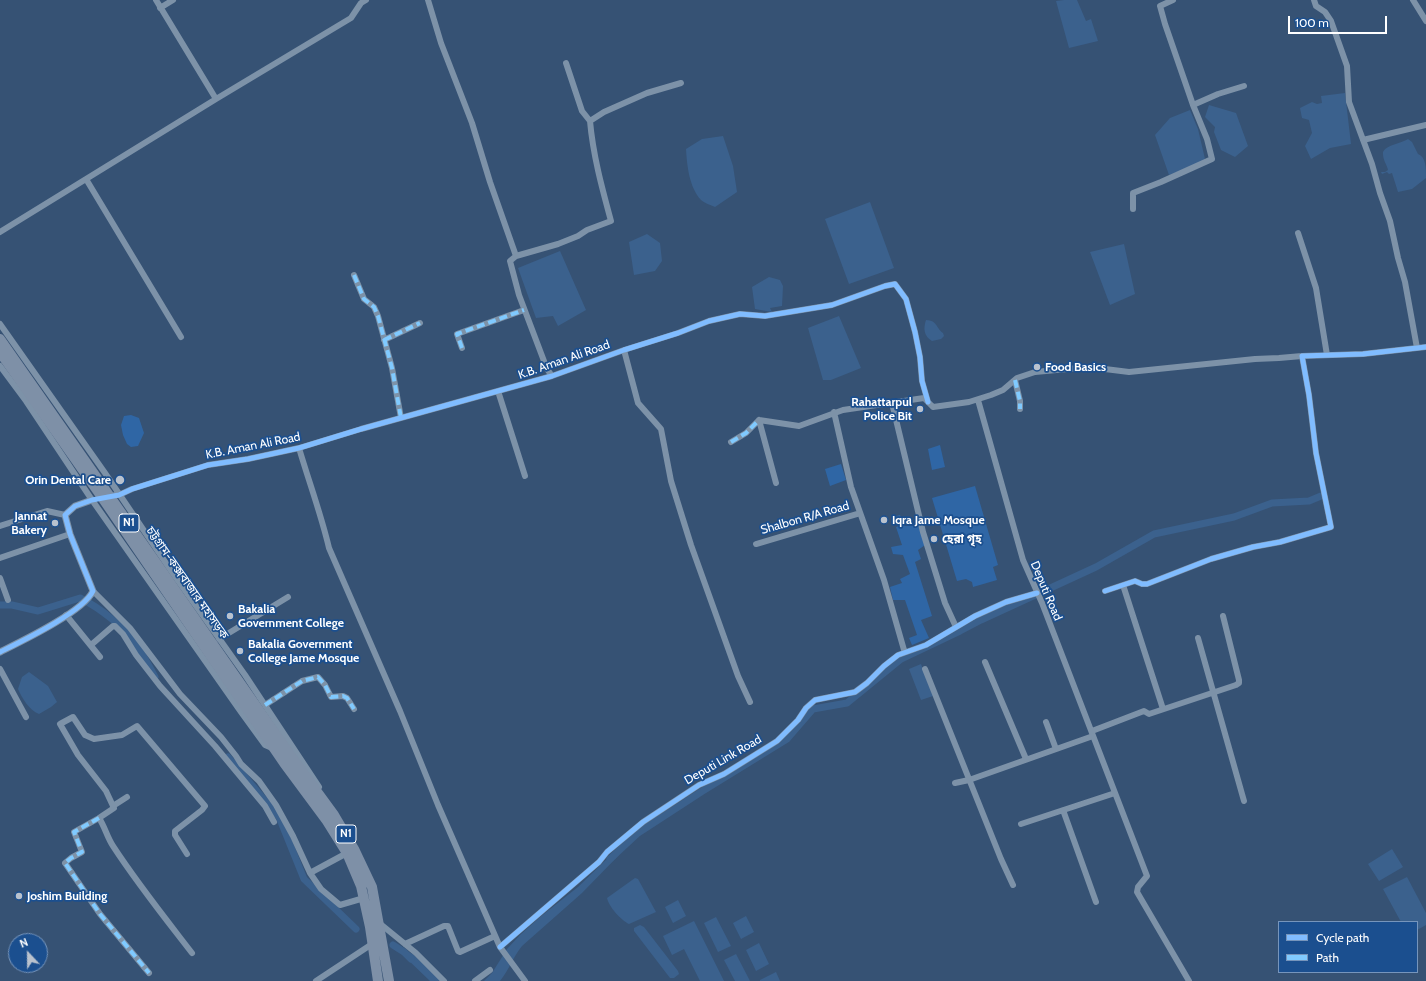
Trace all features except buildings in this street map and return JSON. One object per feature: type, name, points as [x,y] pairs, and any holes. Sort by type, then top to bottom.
[{"type":"highway","name":"চট্টগ্রাম-কক্সবাজার মহাসড়ক","points":[[0,339],[318,799],[347,853],[361,886],[370,927],[378,981]]},
{"type":"highway","name":"চট্টগ্রাম-কক্সবাজার মহাসড়ক","points":[[0,352],[275,749],[318,799],[334,815],[354,849],[372,887],[389,981]]},
{"type":"street","points":[[156,0],[216,99]]},
{"type":"street","points":[[160,8],[173,0]]},
{"type":"street","points":[[0,232],[351,18],[361,3],[366,0]]},
{"type":"street","points":[[428,0],[441,42],[472,123],[490,182],[516,256]]},
{"type":"street","points":[[1133,209],[1133,193],[1161,182],[1212,158],[1207,139],[1193,105],[1160,6],[1172,0]]},
{"type":"street","points":[[1314,0],[1316,6],[1325,12],[1331,21],[1345,59],[1347,66],[1349,102],[1372,164],[1390,221],[1405,282],[1417,348]]},
{"type":"street","points":[[1413,0],[1426,22]]},
{"type":"street","points":[[552,376],[547,369],[524,310],[510,262],[516,256],[558,244],[611,221],[597,167],[590,120],[582,111],[566,63]]},
{"type":"street","points":[[590,120],[604,112],[648,93],[681,83]]},
{"type":"street","points":[[1193,105],[1218,94],[1244,86]]},
{"type":"street","points":[[1363,140],[1426,125]]},
{"type":"street","points":[[86,179],[181,337]]},
{"type":"street","points":[[1298,233],[1316,288],[1327,355]]},
{"type":"street","points":[[354,275],[364,299],[374,307],[392,368],[401,418]]},
{"type":"street","name":"K.B. Aman Ali Road","points":[[117,495],[208,465],[248,459],[299,448],[360,429],[552,376],[709,321],[740,314],[765,316],[832,305],[885,286],[895,284],[906,299],[920,357],[922,381],[928,402]]},
{"type":"street","points":[[462,348],[457,334],[524,310]]},
{"type":"street","points":[[384,340],[420,323]]},
{"type":"street","points":[[0,324],[117,495],[245,675],[319,787],[321,791],[318,799]]},
{"type":"street","points":[[759,420],[799,426],[834,412],[924,398],[933,407],[944,406],[978,400],[1003,390],[1017,378],[1035,372],[1100,368],[1129,372],[1255,359],[1363,354],[1426,347]]},
{"type":"street","points":[[624,350],[638,403],[661,429],[671,481],[691,545],[738,676],[750,702]]},
{"type":"street","points":[[1105,590],[1134,581],[1147,584],[1211,559],[1253,547],[1280,542],[1332,526],[1316,453],[1309,395],[1302,356]]},
{"type":"street","points":[[0,366],[95,499],[265,745],[275,749]]},
{"type":"street","points":[[1014,380],[1020,401],[1020,409]]},
{"type":"street","points":[[498,391],[525,476]]},
{"type":"street","name":"Deputi Road","points":[[978,400],[1023,560],[1147,876],[1138,887],[1137,892],[1189,981]]},
{"type":"street","points":[[892,403],[910,473],[918,512],[941,592],[956,627]]},
{"type":"street","points":[[834,412],[851,487],[884,580],[904,650]]},
{"type":"street","points":[[731,442],[740,437],[759,420]]},
{"type":"street","points":[[759,420],[776,483]]},
{"type":"street","points":[[299,448],[307,476],[323,520],[330,548],[400,711],[438,805],[495,936],[502,949],[525,981]]},
{"type":"street","points":[[64,515],[75,506],[95,499]]},
{"type":"street","points":[[0,526],[47,511],[64,515]]},
{"type":"street","name":"Shalbon R/A Road","points":[[756,544],[860,513]]},
{"type":"street","points":[[64,515],[91,594],[130,628],[180,694],[221,737],[241,764],[259,781],[276,805],[293,836],[310,873],[321,889],[340,905],[364,898]]},
{"type":"street","points":[[0,558],[70,534]]},
{"type":"street","points":[[0,578],[8,600]]},
{"type":"street","points":[[1123,585],[1163,709]]},
{"type":"street","name":"Deputi Link Road","points":[[502,949],[599,862],[606,852],[630,832],[699,785],[724,774],[777,740],[798,720],[806,708],[815,700],[855,692],[898,655],[926,645],[975,616],[1006,602],[1037,593]]},
{"type":"street","points":[[0,652],[43,630],[84,603],[91,594]]},
{"type":"street","points":[[219,639],[288,597]]},
{"type":"street","points":[[66,615],[100,657]]},
{"type":"street","points":[[955,783],[969,780],[1056,749],[1145,711],[1149,714],[1213,691],[1236,685],[1239,683],[1223,616]]},
{"type":"street","points":[[90,645],[113,626],[124,634],[136,655],[160,686],[215,746],[265,806],[274,822]]},
{"type":"street","points":[[1198,638],[1244,801]]},
{"type":"street","points":[[985,662],[1026,759]]},
{"type":"street","points":[[0,669],[26,717]]},
{"type":"street","points":[[925,669],[1013,885]]},
{"type":"street","points":[[265,705],[302,681],[318,677],[325,685],[331,697],[343,696],[347,698],[354,709]]},
{"type":"street","points":[[113,806],[106,791],[78,755],[60,724],[73,717],[85,735],[94,739],[122,736],[137,726],[205,806],[175,831],[175,835],[187,854]]},
{"type":"street","points":[[1046,722],[1056,749]]},
{"type":"street","points":[[1021,824],[1115,793]]},
{"type":"street","points":[[127,797],[99,818],[74,832],[82,852],[65,863],[100,914],[149,973]]},
{"type":"street","points":[[1064,810],[1096,902]]},
{"type":"street","points":[[99,818],[112,844],[162,915],[192,953]]},
{"type":"street","points":[[310,873],[347,853]]},
{"type":"street","points":[[378,922],[405,944],[444,981]]},
{"type":"street","points":[[405,944],[444,926],[448,926],[458,951],[460,952],[495,936]]},
{"type":"street","points":[[316,981],[372,944]]},
{"type":"street","points":[[475,981],[490,970]]},
{"type":"shaded area","points":[[1077,0],[1086,21],[1091,19],[1098,41],[1069,48],[1056,1]]},
{"type":"shaded area","points":[[1345,93],[1351,144],[1330,148],[1311,159],[1305,146],[1312,133],[1309,120],[1302,118],[1300,108],[1312,102],[1317,104],[1322,103],[1321,96]]},
{"type":"shaded area","points":[[1209,105],[1236,113],[1248,146],[1235,157],[1221,150],[1214,132],[1215,127],[1205,117]]},
{"type":"shaded area","points":[[1190,110],[1198,129],[1205,159],[1193,166],[1169,175],[1155,135],[1170,118]]},
{"type":"shaded area","points":[[723,136],[733,166],[737,192],[715,207],[701,200],[694,189],[688,169],[686,149],[702,139]]},
{"type":"shaded area","points":[[1408,139],[1412,142],[1418,154],[1421,155],[1424,160],[1426,167],[1426,178],[1412,189],[1398,192],[1392,173],[1389,174],[1387,172],[1382,174],[1381,172],[1388,170],[1383,154],[1389,147]]},
{"type":"shaded area","points":[[870,202],[894,268],[849,284],[825,219]]},
{"type":"shaded area","points":[[647,234],[660,243],[662,261],[655,271],[634,275],[629,242]]},
{"type":"shaded area","points":[[1124,244],[1135,294],[1110,305],[1090,252]]},
{"type":"shaded area","points":[[560,251],[586,310],[558,326],[553,316],[536,318],[518,268]]},
{"type":"shaded area","points":[[769,277],[780,280],[783,286],[782,306],[770,308],[772,312],[755,309],[752,287]]},
{"type":"shaded area","points":[[839,316],[861,368],[831,380],[823,380],[808,328]]},
{"type":"shaded area","points":[[926,320],[935,323],[943,333],[944,336],[941,339],[932,341],[927,337],[924,329]]},
{"type":"shaded area","points":[[131,415],[139,418],[144,433],[138,446],[131,447],[127,444],[121,425],[124,416]]},
{"type":"shaded area","points":[[940,445],[945,467],[932,470],[928,449]]},
{"type":"shaded area","points":[[841,464],[846,480],[830,486],[825,469]]},
{"type":"shaded area","points":[[975,486],[998,565],[993,567],[997,580],[973,587],[972,582],[966,579],[957,581],[932,498]]},
{"type":"shaded area","points":[[900,515],[905,526],[919,525],[925,545],[918,550],[921,559],[915,562],[932,616],[921,620],[929,638],[912,645],[909,638],[917,635],[905,600],[893,600],[890,587],[902,583],[900,579],[910,574],[903,555],[893,554],[891,547],[902,545],[896,527],[899,526],[896,516]]},
{"type":"shaded area","points":[[921,664],[933,696],[921,700],[909,669]]},
{"type":"shaded area","points":[[29,672],[48,686],[57,702],[39,714],[29,707],[18,689],[22,677]]},
{"type":"shaded area","points":[[1392,849],[1403,867],[1379,881],[1368,864]]},
{"type":"shaded area","points":[[614,852],[617,852],[619,855],[582,893],[522,946],[500,981],[484,981],[492,973],[507,949],[520,935],[578,887]]},
{"type":"shaded area","points":[[1407,877],[1426,913],[1426,925],[1418,929],[1418,921],[1400,921],[1383,889]]},
{"type":"shaded area","points":[[635,878],[638,879],[656,912],[629,924],[622,920],[616,913],[608,902],[607,898]]},
{"type":"shaded area","points":[[678,900],[686,916],[673,923],[665,907]]},
{"type":"shaded area","points":[[746,916],[754,932],[741,939],[733,923]]},
{"type":"shaded area","points":[[716,917],[731,946],[718,952],[704,923]]},
{"type":"shaded area","points":[[694,921],[724,981],[700,981],[684,949],[672,955],[663,936]]},
{"type":"shaded area","points":[[640,925],[644,927],[678,971],[679,974],[674,978],[670,978],[634,931],[634,928]]},
{"type":"shaded area","points":[[759,943],[769,964],[756,971],[746,950]]},
{"type":"shaded area","points":[[407,951],[414,955],[442,981],[430,981],[405,957],[404,952]]},
{"type":"shaded area","points":[[736,954],[750,981],[735,981],[724,960]]},
{"type":"shaded area","points":[[776,972],[780,981],[760,981],[760,980]]},
{"type":"waterway","points":[[610,859],[638,833],[787,739],[813,709],[847,703],[901,659],[1096,567],[1154,534],[1234,517],[1272,503],[1309,501],[1321,496]]},
{"type":"waterway","points":[[0,605],[12,605],[38,611],[80,598],[104,613],[126,632],[138,647],[155,677]]},
{"type":"waterway","points":[[228,757],[279,817],[304,879],[356,929]]},
{"type":"waterway","points":[[393,945],[404,952],[411,959]]},
{"type":"marked path","points":[[354,275],[364,299],[374,307],[378,316],[392,368],[401,418]]},
{"type":"marked path","points":[[462,348],[457,334],[524,310]]},
{"type":"marked path","points":[[384,340],[420,323]]},
{"type":"marked path","points":[[1015,380],[1020,401],[1020,409]]},
{"type":"marked path","points":[[731,442],[746,433],[759,420]]},
{"type":"marked path","points":[[265,705],[302,681],[318,677],[325,685],[331,697],[343,696],[347,698],[354,709]]},
{"type":"marked path","points":[[99,818],[74,832],[82,852],[65,863],[100,914],[149,973]]},
{"type":"cycle path","points":[[0,652],[65,617],[87,599],[93,591],[70,534],[65,515],[75,506],[92,500],[119,495],[132,489],[208,465],[248,459],[299,448],[361,429],[552,376],[709,321],[740,314],[765,316],[832,305],[885,286],[895,284],[906,299],[915,332],[920,357],[922,381],[928,402]]},
{"type":"cycle path","points":[[1105,591],[1135,581],[1142,584],[1147,584],[1211,559],[1253,547],[1280,542],[1331,527],[1316,453],[1309,395],[1302,356],[1363,354],[1426,347]]},
{"type":"cycle path","points":[[500,947],[643,822],[699,785],[724,774],[777,741],[815,700],[855,692],[898,655],[926,645],[975,616],[1006,602],[1037,593]]},
{"type":"place","name":"Food Basics","points":[[1037,367]]},
{"type":"place","name":"Rahattarpul Police Bit","points":[[920,409]]},
{"type":"place","name":"Orin Dental Care","points":[[120,480]]},
{"type":"place","name":"Iqra Jame Mosque","points":[[884,520]]},
{"type":"place","name":"Jannat Bakery","points":[[55,523]]},
{"type":"place","name":"হেরা গৃহ","points":[[934,539]]},
{"type":"place","name":"Bakalia Government College","points":[[230,616]]},
{"type":"place","name":"Bakalia Government College Jame Mosque","points":[[240,651]]},
{"type":"place","name":"Joshim Building","points":[[19,896]]}]
